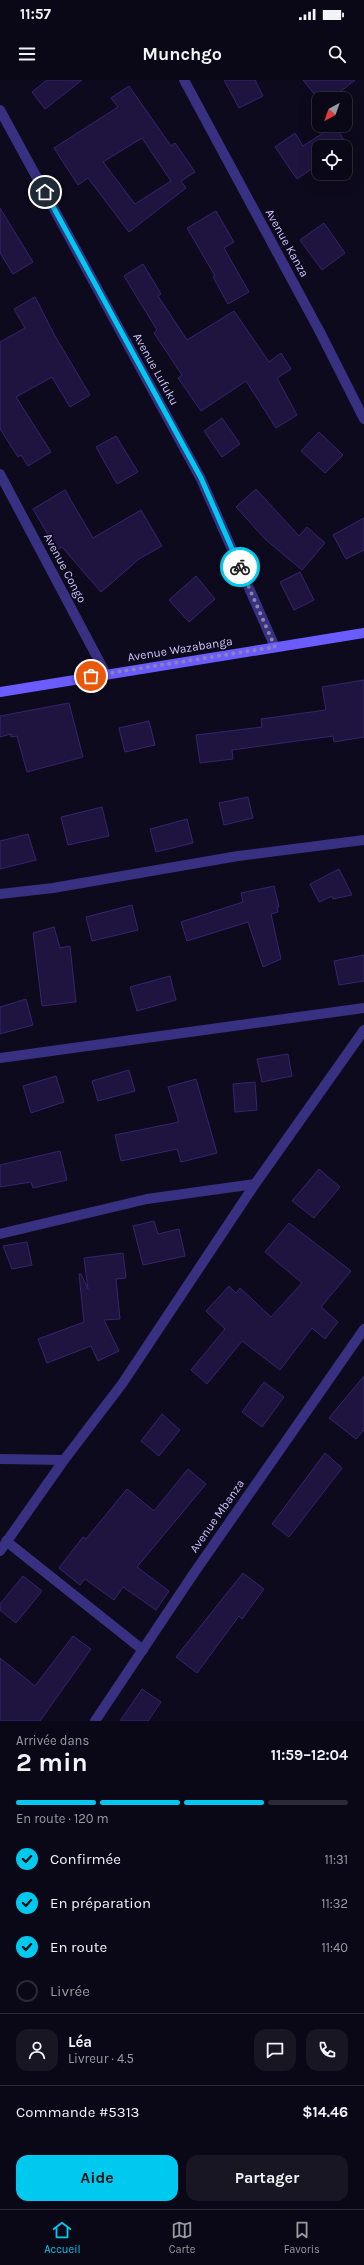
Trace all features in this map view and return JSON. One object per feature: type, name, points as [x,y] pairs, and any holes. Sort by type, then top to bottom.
[{"type":"main road","name":"Avenue Wazabanga","points":[[0,692],[364,632]]},
{"type":"street","name":"Avenue Kanza","points":[[184,80],[320,332],[364,419]]},
{"type":"street","name":"Avenue Lufuku","points":[[0,110],[201,478],[275,647]]},
{"type":"street","name":"Avenue Congo","points":[[0,474],[106,674]]},
{"type":"street","points":[[0,894],[53,888],[238,856],[364,840]]},
{"type":"street","points":[[0,1058],[364,1008]]},
{"type":"street","points":[[0,1551],[64,1460],[122,1384],[255,1184],[364,1030]]},
{"type":"street","points":[[0,1234],[147,1199],[255,1184]]},
{"type":"street","name":"Avenue Mbanza","points":[[95,1721],[194,1573],[364,1329]]},
{"type":"street","points":[[0,1459],[64,1460]]},
{"type":"street","points":[[6,1541],[143,1650]]},
{"type":"building","points":[[47,80],[82,80],[45,109],[32,92]]},
{"type":"building","points":[[224,80],[255,80],[263,96],[239,108]]},
{"type":"building","points":[[303,80],[355,80],[340,92],[313,92]]},
{"type":"building","points":[[129,86],[171,146],[175,143],[195,172],[181,181],[186,188],[129,232],[88,178],[78,185],[54,148],[118,107],[111,98]],"holes":[[[142,138],[171,181],[135,204],[103,162]]]},
{"type":"building","points":[[324,132],[339,132],[344,140],[312,140]]},
{"type":"building","points":[[295,133],[303,146],[312,140],[312,169],[297,179],[275,147]]},
{"type":"building","points":[[0,208],[33,262],[13,274],[0,253]]},
{"type":"building","points":[[216,211],[234,242],[224,248],[249,292],[228,304],[213,277],[215,276],[187,228]]},
{"type":"building","points":[[324,223],[345,253],[322,270],[300,240]]},
{"type":"building","points":[[143,264],[161,294],[158,296],[187,340],[234,311],[269,362],[281,353],[291,369],[277,378],[297,415],[276,428],[246,381],[201,411],[178,378],[182,375],[154,333],[157,330],[124,276]]},
{"type":"building","points":[[35,297],[55,336],[90,395],[70,407],[52,377],[16,397],[51,452],[28,466],[21,455],[18,457],[0,429],[0,342],[25,328],[14,309]]},
{"type":"building","points":[[222,418],[240,444],[222,457],[204,431]]},
{"type":"building","points":[[319,432],[343,455],[325,473],[301,451]]},
{"type":"building","points":[[116,436],[138,472],[117,484],[96,447]]},
{"type":"building","points":[[256,489],[299,536],[307,527],[325,543],[302,570],[265,539],[236,507]]},
{"type":"building","points":[[65,490],[93,538],[141,510],[162,546],[139,559],[101,592],[62,547],[57,550],[33,509]]},
{"type":"building","points":[[364,518],[364,550],[346,559],[333,535]]},
{"type":"building","points":[[300,572],[314,600],[294,610],[280,582]]},
{"type":"building","points":[[196,576],[215,599],[189,622],[169,600]]},
{"type":"building","points":[[364,680],[364,737],[334,742],[333,736],[232,750],[233,759],[200,763],[196,735],[262,727],[261,719],[326,710],[322,687]]},
{"type":"building","points":[[69,703],[83,757],[27,772],[17,736],[11,737],[11,734],[0,737],[0,716]]},
{"type":"building","points":[[149,721],[155,745],[125,752],[119,728]]},
{"type":"building","points":[[248,797],[253,818],[224,825],[219,803]]},
{"type":"building","points":[[102,807],[109,836],[68,845],[61,817]]},
{"type":"building","points":[[187,819],[193,843],[156,852],[150,829]]},
{"type":"building","points":[[28,834],[36,860],[0,869],[0,841]]},
{"type":"building","points":[[339,869],[352,895],[333,899],[332,896],[319,902],[310,884]]},
{"type":"building","points":[[274,886],[279,907],[277,907],[278,912],[271,914],[281,959],[263,967],[248,922],[187,941],[181,922],[243,902],[241,893]]},
{"type":"building","points":[[132,905],[138,930],[92,941],[86,917]]},
{"type":"building","points":[[54,927],[60,948],[70,946],[76,1002],[42,1006],[33,933]]},
{"type":"building","points":[[364,955],[364,981],[339,985],[334,961]]},
{"type":"building","points":[[170,976],[176,1000],[137,1011],[130,987]]},
{"type":"building","points":[[26,999],[33,1025],[0,1034],[0,1007]]},
{"type":"building","points":[[288,1054],[292,1076],[262,1082],[257,1059]]},
{"type":"building","points":[[129,1070],[135,1091],[98,1101],[92,1081]]},
{"type":"building","points":[[56,1076],[64,1102],[31,1113],[23,1086]]},
{"type":"building","points":[[196,1079],[217,1153],[181,1162],[177,1149],[121,1161],[115,1135],[179,1122],[168,1087]]},
{"type":"building","points":[[255,1082],[257,1110],[235,1112],[233,1084]]},
{"type":"building","points":[[60,1151],[67,1180],[33,1188],[31,1182],[0,1187],[0,1165]]},
{"type":"building","points":[[319,1169],[340,1187],[314,1218],[292,1201]]},
{"type":"building","points":[[154,1221],[158,1234],[179,1229],[185,1256],[143,1265],[133,1226]]},
{"type":"building","points":[[289,1223],[351,1271],[321,1307],[338,1322],[325,1339],[312,1328],[280,1370],[242,1341],[207,1384],[191,1370],[225,1329],[206,1311],[229,1286],[236,1293],[240,1288],[271,1317],[302,1283],[265,1252]]},
{"type":"building","points":[[27,1242],[32,1265],[12,1269],[3,1246]]},
{"type":"building","points":[[123,1253],[126,1278],[116,1279],[120,1319],[104,1320],[119,1351],[98,1361],[91,1346],[47,1363],[38,1339],[84,1322],[79,1274],[81,1274],[88,1289],[84,1258]]},
{"type":"building","points":[[364,1376],[364,1430],[356,1439],[329,1418]]},
{"type":"building","points":[[264,1382],[284,1397],[262,1427],[242,1412]]},
{"type":"building","points":[[162,1414],[180,1430],[159,1456],[141,1441]]},
{"type":"building","points":[[325,1453],[342,1468],[289,1537],[272,1524]]},
{"type":"building","points":[[188,1469],[206,1484],[137,1567],[169,1591],[156,1610],[123,1587],[114,1600],[85,1579],[80,1585],[59,1568],[83,1537],[86,1539],[127,1489],[154,1511]]},
{"type":"building","points":[[243,1573],[264,1589],[242,1619],[239,1616],[197,1673],[176,1657]]},
{"type":"building","points":[[23,1576],[42,1591],[16,1623],[0,1610],[0,1604]]},
{"type":"building","points":[[73,1636],[91,1649],[40,1721],[0,1721],[0,1658],[35,1686]]},
{"type":"building","points":[[142,1689],[161,1702],[148,1721],[120,1721]]},
{"type":"way so far","points":[[91,676],[275,647],[240,567]]},
{"type":"route","points":[[45,192],[201,478],[240,567]]}]
